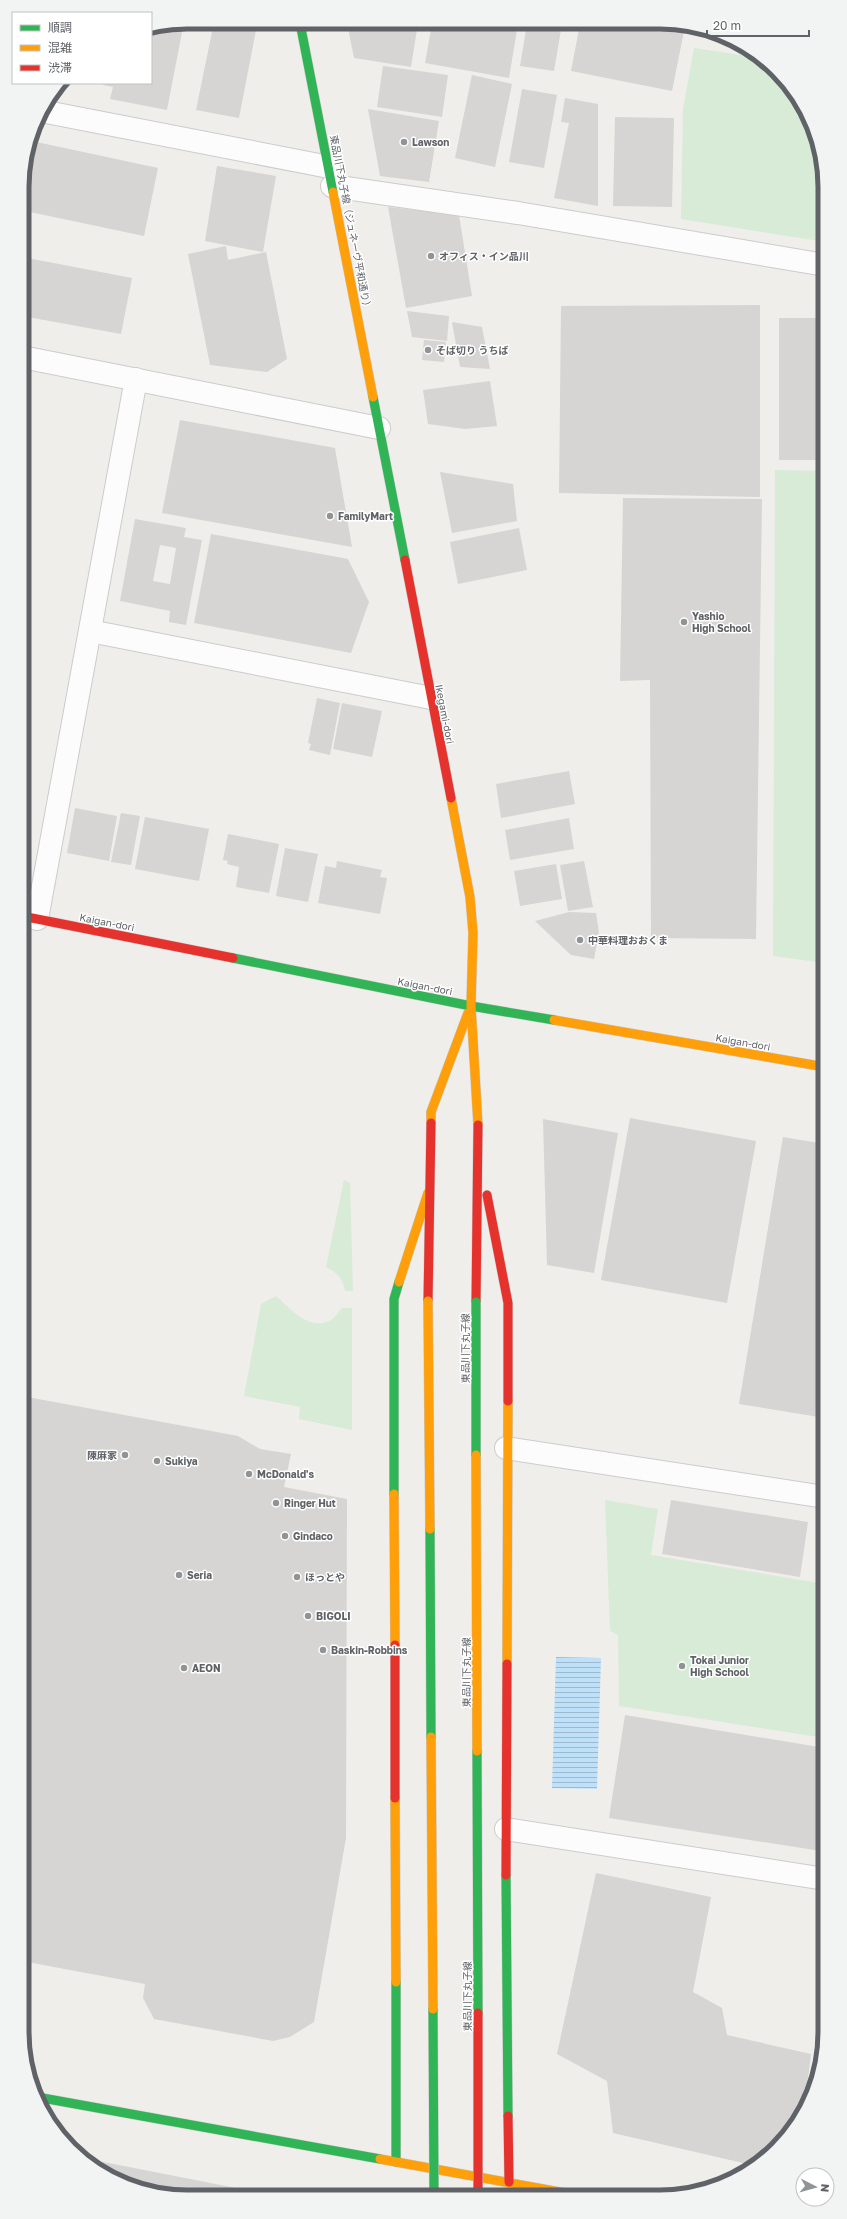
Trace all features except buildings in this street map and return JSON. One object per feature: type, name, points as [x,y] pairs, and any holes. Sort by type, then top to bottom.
[{"type":"main road","name":"東品川下丸子線（ジュネーヴ平和通り）","points":[[301,29],[379,428]]},
{"type":"main road","name":"Ikegami-dori","points":[[379,428],[470,897],[473,934],[471,1006]]},
{"type":"main road","name":"Kaigan-dori","points":[[30,917],[471,1006],[818,1066]]},
{"type":"main road","points":[[471,1006],[478,1148],[508,1303],[506,1448],[506,1829],[509,2182]]},
{"type":"main road","points":[[434,2190],[428,1194],[431,1112],[471,1006]]},
{"type":"main road","name":"東品川下丸子線","points":[[478,1148],[476,1302],[478,2190]]},
{"type":"main road","points":[[396,2162],[394,1299],[428,1194]]},
{"type":"main road","points":[[43,2098],[554,2190]]},
{"type":"street","points":[[48,112],[330,176],[518,213],[818,264]]},
{"type":"street","points":[[29,358],[379,428]]},
{"type":"street","points":[[30,917],[90,631],[136,379]]},
{"type":"street","points":[[90,631],[431,698]]},
{"type":"street","points":[[506,1448],[818,1496]]},
{"type":"street","points":[[506,1829],[818,1878]]},
{"type":"green space","points":[[694,48],[748,56],[772,75],[797,108],[806,126],[813,146],[818,176],[818,241],[681,219],[683,109]]},
{"type":"green space","points":[[775,470],[818,471],[818,962],[773,956]]},
{"type":"green space","points":[[344,1180],[350,1183],[353,1291],[345,1291],[339,1276],[326,1267]]},
{"type":"green space","points":[[276,1296],[301,1317],[315,1323],[323,1323],[331,1320],[342,1308],[352,1308],[352,1430],[299,1419],[300,1407],[244,1396],[261,1304]]},
{"type":"green space","points":[[605,1500],[658,1509],[651,1555],[818,1583],[818,1737],[619,1706],[618,1635],[610,1631]]},
{"type":"water","points":[[556,1657],[601,1658],[597,1789],[552,1788]]},
{"type":"traffic: fast","points":[[301,29],[333,192]]},
{"type":"traffic: fast","points":[[373,397],[405,560]]},
{"type":"traffic: fast","points":[[233,958],[471,1006],[554,1020]]},
{"type":"traffic: fast","points":[[394,1494],[394,1299],[399,1282]]},
{"type":"traffic: fast","points":[[476,1302],[476,1455]]},
{"type":"traffic: fast","points":[[430,1529],[431,1737]]},
{"type":"traffic: fast","points":[[477,1751],[478,2013]]},
{"type":"traffic: fast","points":[[506,1875],[508,2116]]},
{"type":"traffic: fast","points":[[396,1982],[396,2162]]},
{"type":"traffic: fast","points":[[433,2009],[434,2190]]},
{"type":"traffic: fast","points":[[43,2098],[380,2159]]},
{"type":"traffic: slow","points":[[333,192],[373,397]]},
{"type":"traffic: slow","points":[[451,798],[470,897],[473,933],[471,1006],[478,1125]]},
{"type":"traffic: slow","points":[[431,1123],[431,1112],[468,1013]]},
{"type":"traffic: slow","points":[[554,1020],[818,1066]]},
{"type":"traffic: slow","points":[[399,1282],[428,1193]]},
{"type":"traffic: slow","points":[[428,1301],[430,1529]]},
{"type":"traffic: slow","points":[[507,1664],[508,1401]]},
{"type":"traffic: slow","points":[[476,1455],[477,1751]]},
{"type":"traffic: slow","points":[[394,1494],[395,1645]]},
{"type":"traffic: slow","points":[[431,1737],[433,2009]]},
{"type":"traffic: slow","points":[[395,1798],[396,1982]]},
{"type":"traffic: slow","points":[[380,2159],[549,2190]]},
{"type":"traffic: jam","points":[[405,560],[451,798]]},
{"type":"traffic: jam","points":[[29,917],[233,958]]},
{"type":"traffic: jam","points":[[428,1301],[431,1123]]},
{"type":"traffic: jam","points":[[476,1302],[478,1125]]},
{"type":"traffic: jam","points":[[487,1195],[508,1303],[508,1401]]},
{"type":"traffic: jam","points":[[395,1645],[395,1798]]},
{"type":"traffic: jam","points":[[506,1875],[507,1664]]},
{"type":"traffic: jam","points":[[478,2013],[478,2190]]},
{"type":"traffic: jam","points":[[508,2116],[509,2182]]},
{"type":"place","name":"Lawson","points":[[404,142]]},
{"type":"place","name":"オフィス・イン品川","points":[[431,256]]},
{"type":"place","name":"そば切り うちば","points":[[428,350]]},
{"type":"place","name":"FamilyMart","points":[[330,516]]},
{"type":"place","name":"Yashio High School","points":[[684,622]]},
{"type":"place","name":"中華料理おおくま","points":[[580,940]]},
{"type":"place","name":"陳麻家","points":[[125,1455]]},
{"type":"place","name":"Sukiya","points":[[157,1461]]},
{"type":"place","name":"McDonald's","points":[[249,1474]]},
{"type":"place","name":"Ringer Hut","points":[[276,1503]]},
{"type":"place","name":"Gindaco","points":[[285,1536]]},
{"type":"place","name":"Seria","points":[[179,1575]]},
{"type":"place","name":"ほっとや","points":[[297,1577]]},
{"type":"place","name":"BIGOLI","points":[[308,1616]]},
{"type":"place","name":"Baskin-Robbins","points":[[323,1650]]},
{"type":"place","name":"Tokai Junior High School","points":[[682,1666]]},
{"type":"place","name":"AEON","points":[[184,1668]]}]
